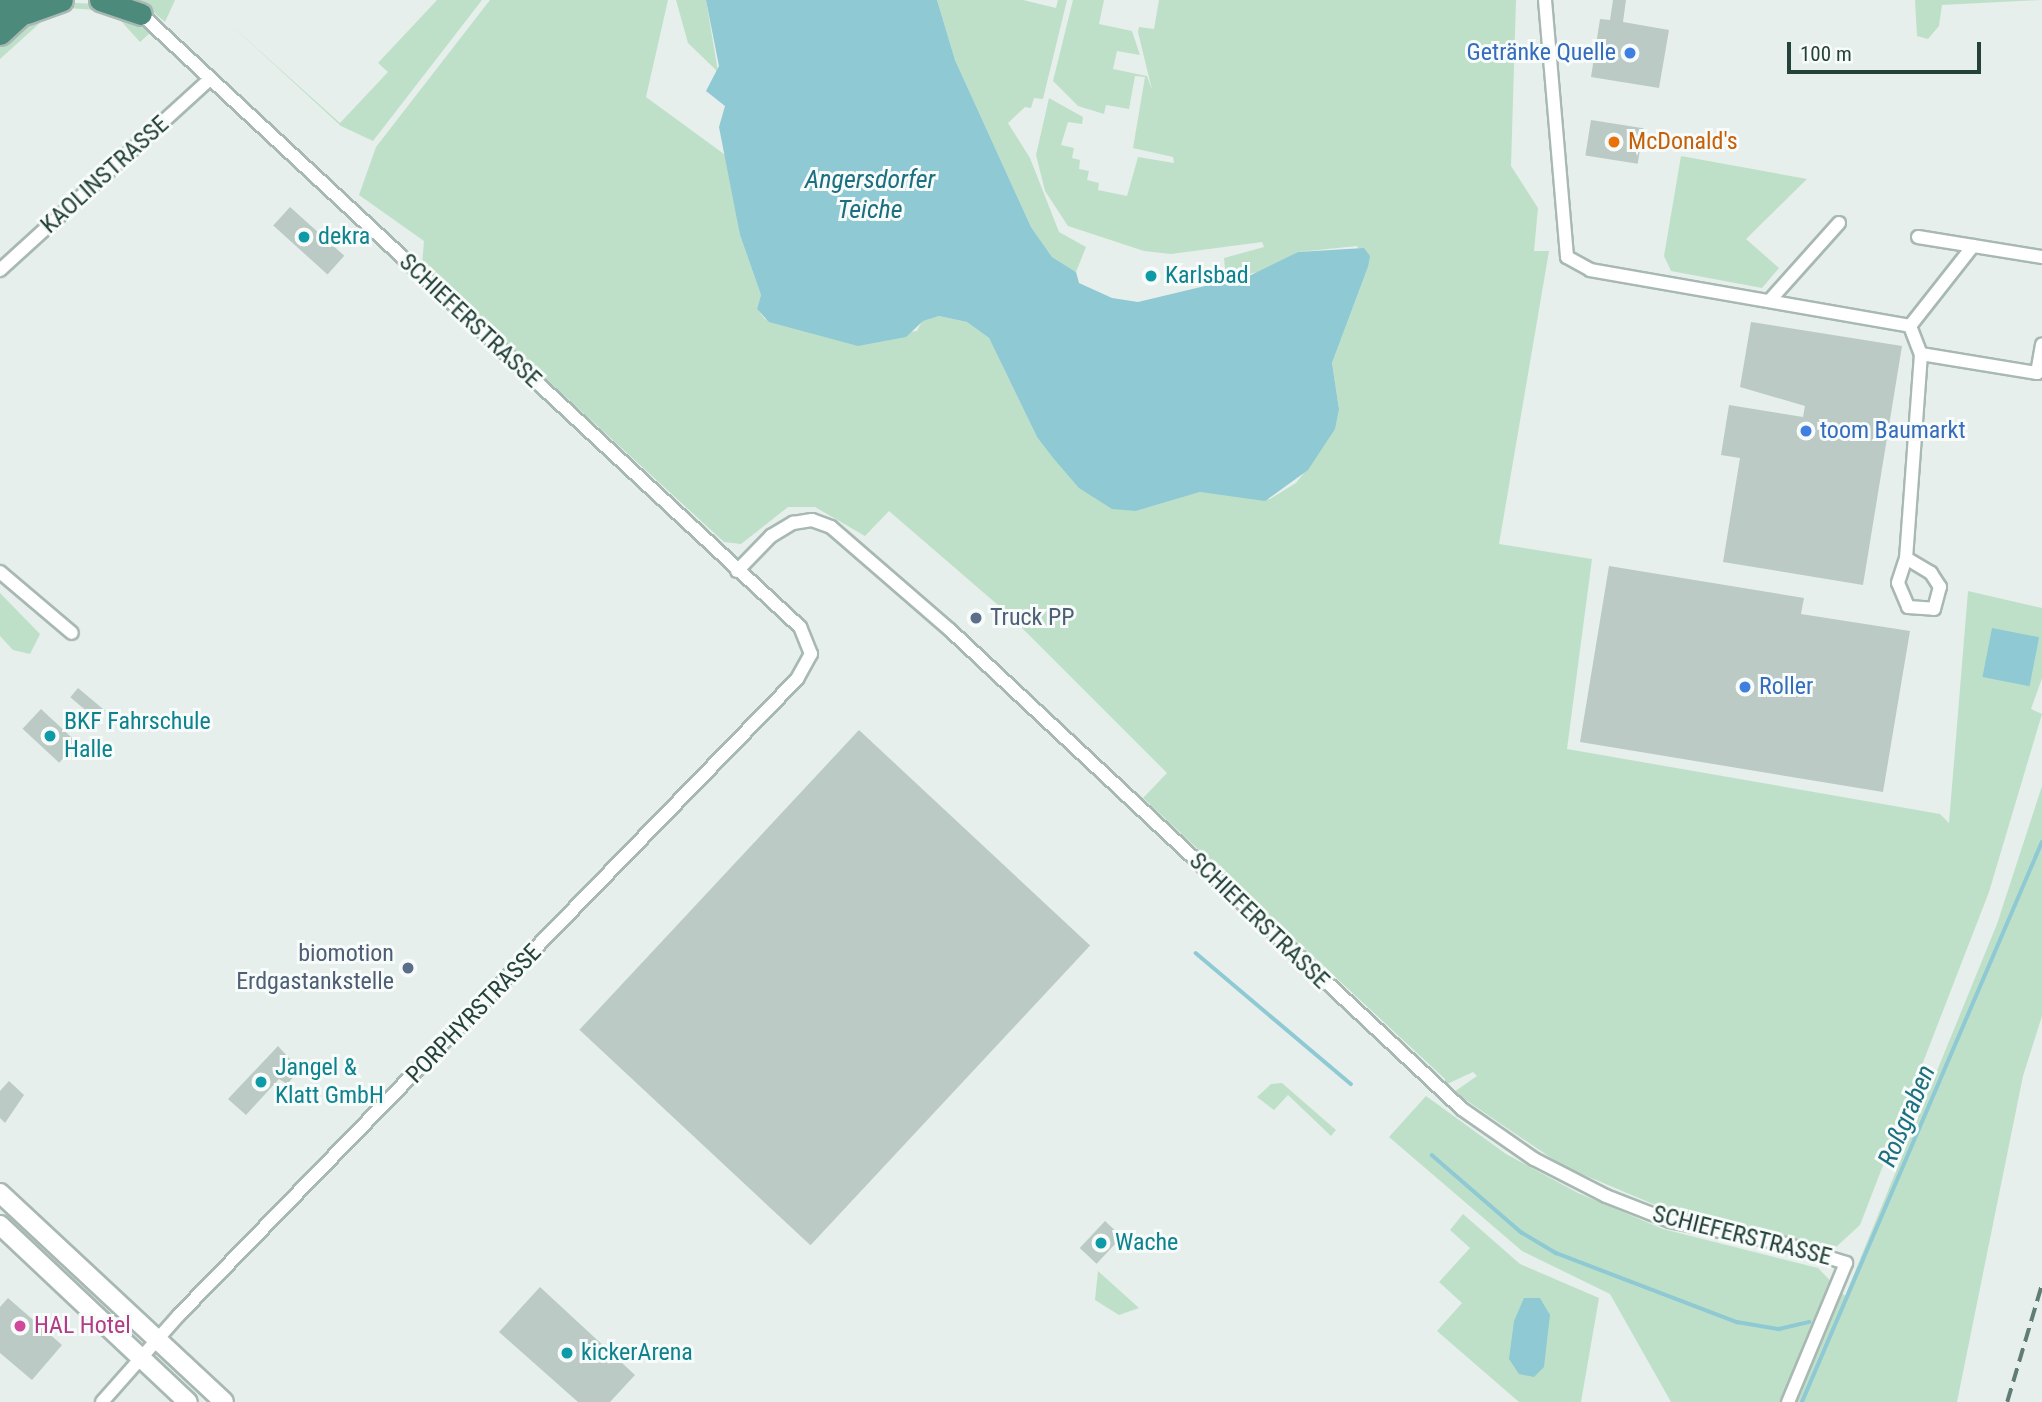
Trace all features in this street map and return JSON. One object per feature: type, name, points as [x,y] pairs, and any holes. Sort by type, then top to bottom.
[{"type":"highway","points":[[0,34],[17,8],[37,0]]},
{"type":"highway","points":[[0,11],[62,0]]},
{"type":"highway","points":[[100,0],[136,7]]},
{"type":"main road","points":[[0,1192],[224,1402]]},
{"type":"main road","points":[[0,1225],[188,1402]]},
{"type":"street","points":[[1545,0],[1567,257],[1590,270],[1771,299],[1910,326]]},
{"type":"street","name":"SCHIEFERSTRASSE","points":[[136,7],[210,79],[800,627],[811,654]]},
{"type":"street","name":"KAOLINSTRASSE","points":[[0,270],[210,79]]},
{"type":"street","points":[[1771,299],[1839,223]]},
{"type":"street","points":[[1919,237],[2042,257]]},
{"type":"street","points":[[1910,326],[1973,246]]},
{"type":"street","points":[[1906,558],[1921,354],[1910,326]]},
{"type":"street","points":[[1921,354],[2037,373],[2042,344]]},
{"type":"street","name":"SCHIEFERSTRASSE","points":[[737,571],[771,536],[793,523],[813,520],[831,527],[950,630],[1462,1109],[1534,1159],[1619,1201],[1670,1221],[1785,1244],[1846,1263],[1788,1402]]},
{"type":"street","points":[[0,572],[72,633]]},
{"type":"street","name":"PORPHYRSTRASSE","points":[[102,1402],[157,1341],[797,679],[811,654]]},
{"type":"green space","points":[[139,0],[175,0],[165,22]]},
{"type":"green space","points":[[437,0],[482,0],[373,141],[341,126],[231,25],[340,123],[388,72],[378,63]]},
{"type":"green space","points":[[490,0],[668,0],[646,97],[728,157],[740,235],[761,295],[757,309],[765,319],[840,340],[917,331],[922,321],[939,316],[967,322],[989,338],[1037,437],[1136,511],[1200,492],[1270,499],[1296,483],[1317,456],[1339,409],[1332,363],[1368,267],[1357,246],[1298,252],[1267,270],[1226,279],[1224,258],[1264,247],[1262,242],[1171,254],[1144,251],[1068,226],[1045,191],[1036,155],[1049,98],[1083,117],[1082,124],[1068,122],[1061,145],[1074,148],[1072,158],[1080,160],[1079,169],[1089,171],[1087,180],[1099,183],[1098,190],[1127,196],[1138,157],[1174,163],[1173,157],[1133,148],[1145,77],[1135,76],[1129,109],[1106,105],[1104,114],[1078,106],[1053,81],[1073,0],[1104,0],[1099,24],[1132,31],[1140,55],[1117,51],[1113,69],[1147,76],[1152,90],[1138,32],[1139,27],[1154,29],[1159,0],[1516,0],[1511,166],[1538,208],[1534,251],[1549,251],[1499,544],[1592,559],[1567,749],[1940,814],[1949,823],[1968,591],[2042,608],[2042,678],[2031,709],[2042,714],[1989,892],[1860,1225],[1835,1248],[1679,1215],[1563,1166],[1454,1092],[1477,1076],[1473,1072],[1445,1085],[1445,1079],[1143,798],[1167,773],[1006,612],[889,511],[865,536],[815,507],[788,507],[741,544],[724,542],[422,265],[424,241],[359,195],[376,147]]},
{"type":"green space","points":[[676,0],[706,0],[718,72],[688,43]]},
{"type":"green space","points":[[937,0],[1023,0],[1056,8],[1058,0],[1067,0],[1043,99],[1034,98],[1031,108],[1025,107],[1008,123],[1030,158],[1059,232],[1086,247],[1076,272],[1052,257],[1031,227],[955,60]]},
{"type":"green space","points":[[1915,0],[2040,0],[1942,5],[1939,26],[1928,39],[1917,36]]},
{"type":"green space","points":[[62,4],[99,4],[132,18],[150,33],[140,42],[112,11],[66,8],[52,12],[0,59],[0,42],[20,25]]},
{"type":"green space","points":[[1681,156],[1807,179],[1746,239],[1779,268],[1762,288],[1671,271],[1664,256]]},
{"type":"green space","points":[[0,593],[40,634],[30,654],[13,650],[0,636]]},
{"type":"green space","points":[[2042,786],[2042,1016],[2023,1076],[1957,1402],[1671,1402],[1610,1294],[1522,1251],[1389,1137],[1426,1096],[1506,1154],[1578,1193],[1663,1229],[1818,1268],[1845,1296],[1997,924]]},
{"type":"green space","points":[[1282,1083],[1336,1130],[1331,1136],[1288,1095],[1274,1110],[1257,1097],[1271,1084]]},
{"type":"green space","points":[[1463,1214],[1520,1264],[1599,1298],[1581,1402],[1519,1402],[1437,1331],[1462,1303],[1439,1282],[1470,1248],[1450,1230]]},
{"type":"green space","points":[[1098,1271],[1139,1308],[1119,1315],[1095,1300]]},
{"type":"water","name":"Angersdorfer Teiche","points":[[706,0],[937,0],[955,60],[1031,227],[1052,257],[1076,272],[1079,283],[1112,298],[1138,302],[1251,275],[1298,252],[1364,248],[1370,256],[1368,267],[1332,363],[1339,409],[1335,429],[1308,470],[1265,501],[1200,492],[1136,511],[1112,509],[1079,488],[1054,459],[1037,437],[989,338],[967,322],[939,316],[923,321],[906,337],[858,346],[769,322],[757,309],[761,295],[740,235],[719,127],[725,106],[706,91],[719,66]]},
{"type":"water","points":[[1992,628],[2039,637],[2030,686],[1982,677]]},
{"type":"water","points":[[1524,1298],[1540,1298],[1550,1315],[1544,1367],[1534,1377],[1519,1374],[1509,1359],[1514,1321]]},
{"type":"building","name":"Getränke Quelle","points":[[1613,0],[1626,0],[1623,22],[1669,30],[1659,88],[1591,77],[1600,19],[1610,20]]},
{"type":"building","name":"McDonald's","points":[[1591,120],[1643,128],[1638,164],[1585,156]]},
{"type":"building","name":"dekra","points":[[290,207],[344,256],[328,274],[273,226]]},
{"type":"building","name":"toom Baumarkt","points":[[1751,322],[1902,346],[1863,585],[1723,562],[1740,458],[1721,455],[1729,405],[1803,417],[1805,406],[1740,387]]},
{"type":"building","name":"Roller","points":[[1609,566],[1804,598],[1801,614],[1910,631],[1883,792],[1580,742]]},
{"type":"building","name":"BKF Fahrschule Halle","points":[[78,688],[105,710],[97,720],[70,697]]},
{"type":"building","name":"BKF Fahrschule Halle","points":[[41,709],[78,743],[59,763],[23,729]]},
{"type":"building","points":[[859,730],[1090,946],[810,1245],[579,1030]]},
{"type":"building","name":"Jangel & Klatt GmbH","points":[[278,1046],[300,1070],[287,1084],[279,1079],[246,1115],[228,1099]]},
{"type":"building","points":[[9,1081],[24,1095],[5,1123],[0,1118],[0,1091]]},
{"type":"building","name":"Wache","points":[[1105,1221],[1122,1237],[1097,1264],[1080,1248]]},
{"type":"building","name":"kickerArena","points":[[540,1287],[635,1375],[610,1402],[578,1402],[499,1332]]},
{"type":"building","name":"HAL Hotel","points":[[8,1298],[62,1345],[32,1380],[0,1353],[0,1307]]},
{"type":"waterway","name":"Roßgraben","points":[[1802,1402],[2042,842]]},
{"type":"waterway","points":[[1196,953],[1351,1084]]},
{"type":"waterway","points":[[1432,1155],[1521,1232],[1556,1253],[1737,1322],[1779,1329],[1809,1322]]},
{"type":"railway","points":[[2007,1402],[2042,1284]]},
{"type":"place","name":"Getränke Quelle","points":[[1630,53]]},
{"type":"place","name":"McDonald's","points":[[1614,142]]},
{"type":"place","name":"dekra","points":[[304,237]]},
{"type":"place","name":"Karlsbad","points":[[1151,276]]},
{"type":"place","name":"toom Baumarkt","points":[[1806,431]]},
{"type":"place","name":"Truck PP","points":[[976,618]]},
{"type":"place","name":"Roller","points":[[1745,687]]},
{"type":"place","name":"BKF Fahrschule Halle","points":[[50,736]]},
{"type":"place","name":"biomotion Erdgastankstelle","points":[[408,968]]},
{"type":"place","name":"Jangel & Klatt GmbH","points":[[261,1082]]},
{"type":"place","name":"Wache","points":[[1101,1243]]},
{"type":"place","name":"HAL Hotel","points":[[20,1326]]},
{"type":"place","name":"kickerArena","points":[[567,1353]]}]
